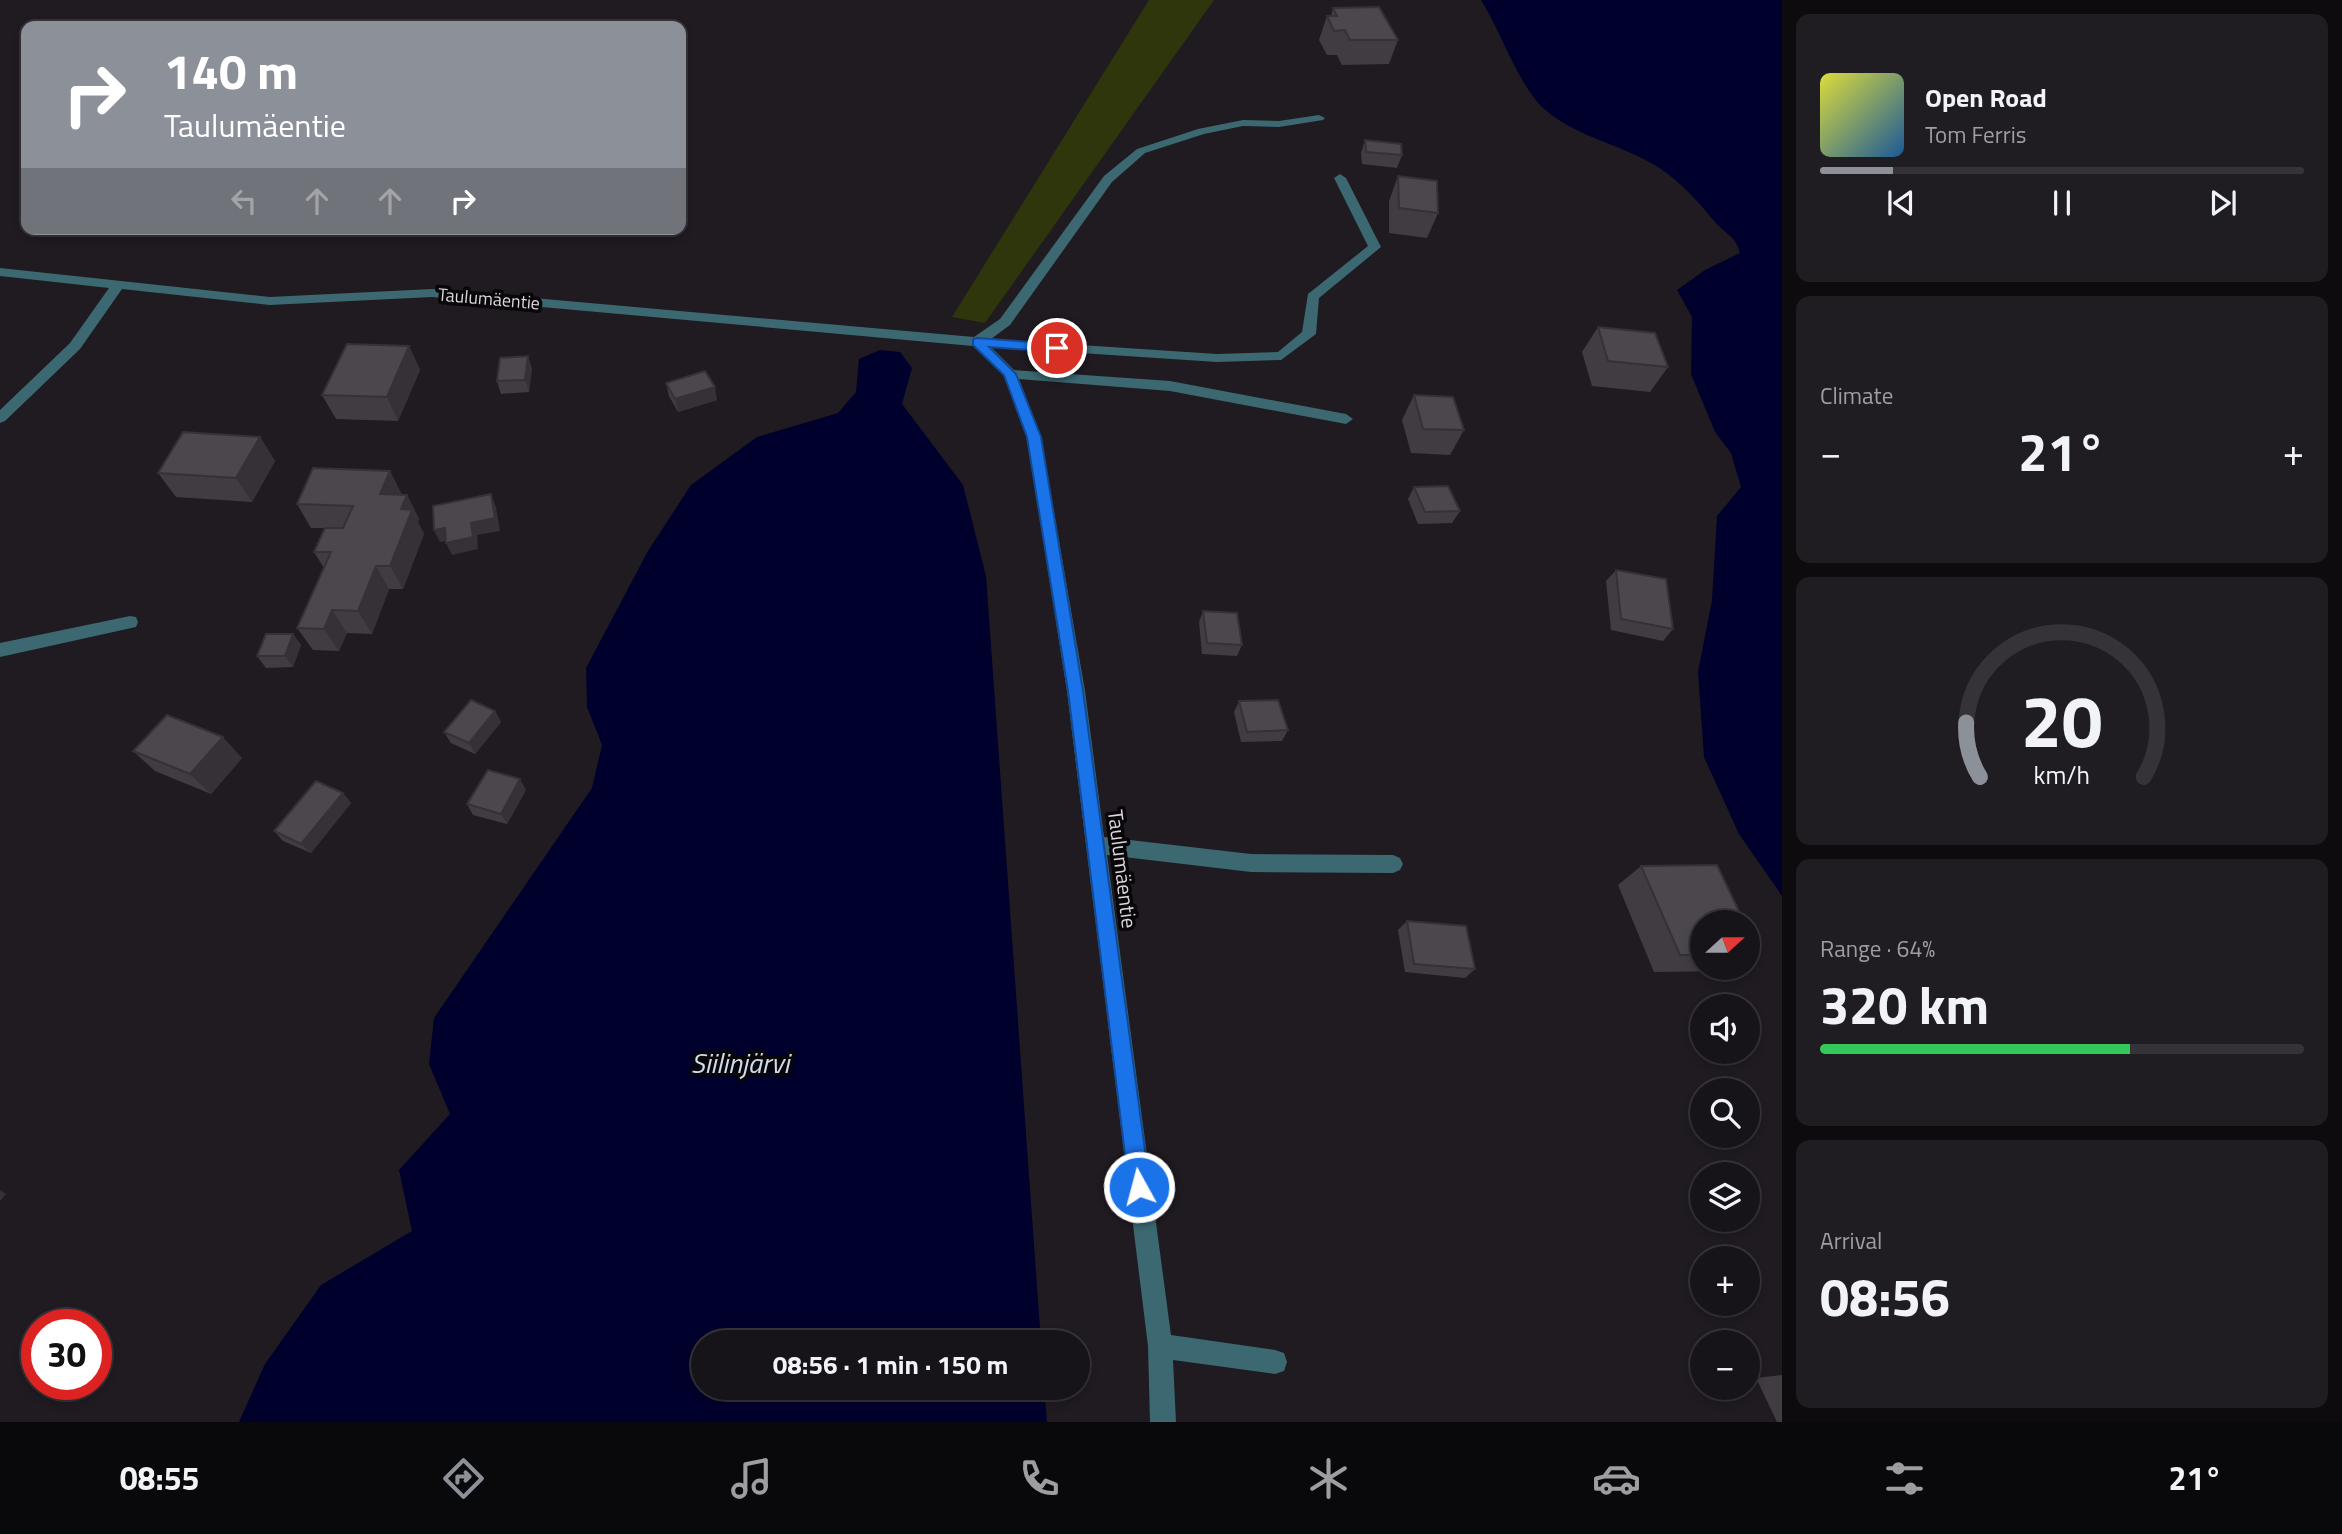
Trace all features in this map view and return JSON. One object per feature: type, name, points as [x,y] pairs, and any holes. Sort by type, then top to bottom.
[{"type":"street","points":[[977,342],[1005,322],[1108,179],[1141,151],[1202,131],[1243,124],[1279,124],[1319,118]]},
{"type":"street","name":"Taulumäentie","points":[[0,272],[270,301],[432,293],[977,342],[1217,358],[1281,356],[1310,334],[1312,297],[1375,247],[1340,178]]},
{"type":"street","points":[[0,418],[75,346],[118,285]]},
{"type":"street","name":"Taulumäentie","points":[[977,342],[1010,374],[1034,437],[1076,691],[1160,1346],[1163,1422]]},
{"type":"street","points":[[1010,374],[1170,386],[1346,419]]},
{"type":"street","points":[[0,650],[130,622]]},
{"type":"street","points":[[1096,845],[1251,863],[1393,864]]},
{"type":"street","points":[[1160,1346],[1275,1362]]},
{"type":"green space","points":[[1149,0],[1214,0],[985,323],[952,317]]},
{"type":"water","points":[[1481,0],[1782,0],[1782,896],[1739,834],[1704,757],[1698,672],[1712,600],[1717,516],[1741,487],[1731,453],[1715,432],[1691,374],[1692,317],[1677,290],[1705,270],[1740,253],[1738,247],[1689,193],[1661,169],[1647,160],[1584,134],[1555,118],[1542,107],[1517,71]]},
{"type":"water","name":"Siilinjärvi","points":[[880,350],[900,352],[912,368],[902,404],[963,485],[986,576],[1040,1330],[691,1330],[691,1400],[1045,1400],[1047,1422],[239,1422],[265,1364],[321,1285],[412,1231],[399,1170],[450,1114],[429,1064],[434,1018],[592,788],[602,745],[587,707],[586,668],[648,551],[691,485],[757,437],[838,413],[856,392],[859,359]]},
{"type":"building","points":[[1379,7],[1398,40],[1350,40],[1345,30],[1334,31],[1327,16],[1337,16],[1333,8]]},
{"type":"building","points":[[1365,140],[1401,144],[1402,155],[1366,152]]},
{"type":"building","points":[[1398,176],[1437,181],[1438,213],[1399,208]]},
{"type":"building","points":[[1598,327],[1655,333],[1668,367],[1608,361]]},
{"type":"building","points":[[347,344],[409,346],[387,397],[322,395]]},
{"type":"building","points":[[528,356],[525,380],[497,381],[500,358]]},
{"type":"building","points":[[705,371],[715,387],[675,399],[666,383]]},
{"type":"building","points":[[1414,395],[1453,397],[1464,430],[1423,429]]},
{"type":"building","points":[[183,432],[260,437],[236,478],[158,473]]},
{"type":"building","points":[[313,468],[390,471],[380,494],[407,495],[401,509],[412,510],[390,566],[376,566],[358,611],[332,610],[324,629],[297,628],[331,552],[314,552],[325,528],[343,528],[353,506],[297,504]]},
{"type":"building","points":[[1448,486],[1460,511],[1425,512],[1414,487]]},
{"type":"building","points":[[491,494],[495,518],[471,523],[473,537],[446,543],[445,528],[434,530],[433,506]]},
{"type":"building","points":[[1616,570],[1666,579],[1673,629],[1621,619]]},
{"type":"building","points":[[1203,611],[1237,613],[1242,645],[1207,643]]},
{"type":"building","points":[[266,634],[293,634],[285,656],[257,656]]},
{"type":"building","points":[[471,700],[495,711],[469,743],[444,732]]},
{"type":"building","points":[[1278,700],[1288,730],[1247,732],[1239,701]]},
{"type":"building","points":[[167,715],[223,737],[190,774],[133,751]]},
{"type":"building","points":[[488,770],[520,779],[501,814],[467,804]]},
{"type":"building","points":[[316,781],[343,793],[301,844],[274,831]]},
{"type":"building","points":[[1717,865],[1738,910],[1690,910],[1690,955],[1680,955],[1641,866]]},
{"type":"building","points":[[1407,921],[1466,926],[1475,969],[1414,964]]},
{"type":"route","points":[[1057,348],[977,342],[1010,374],[1034,437],[1076,691],[1139,1187]]}]
